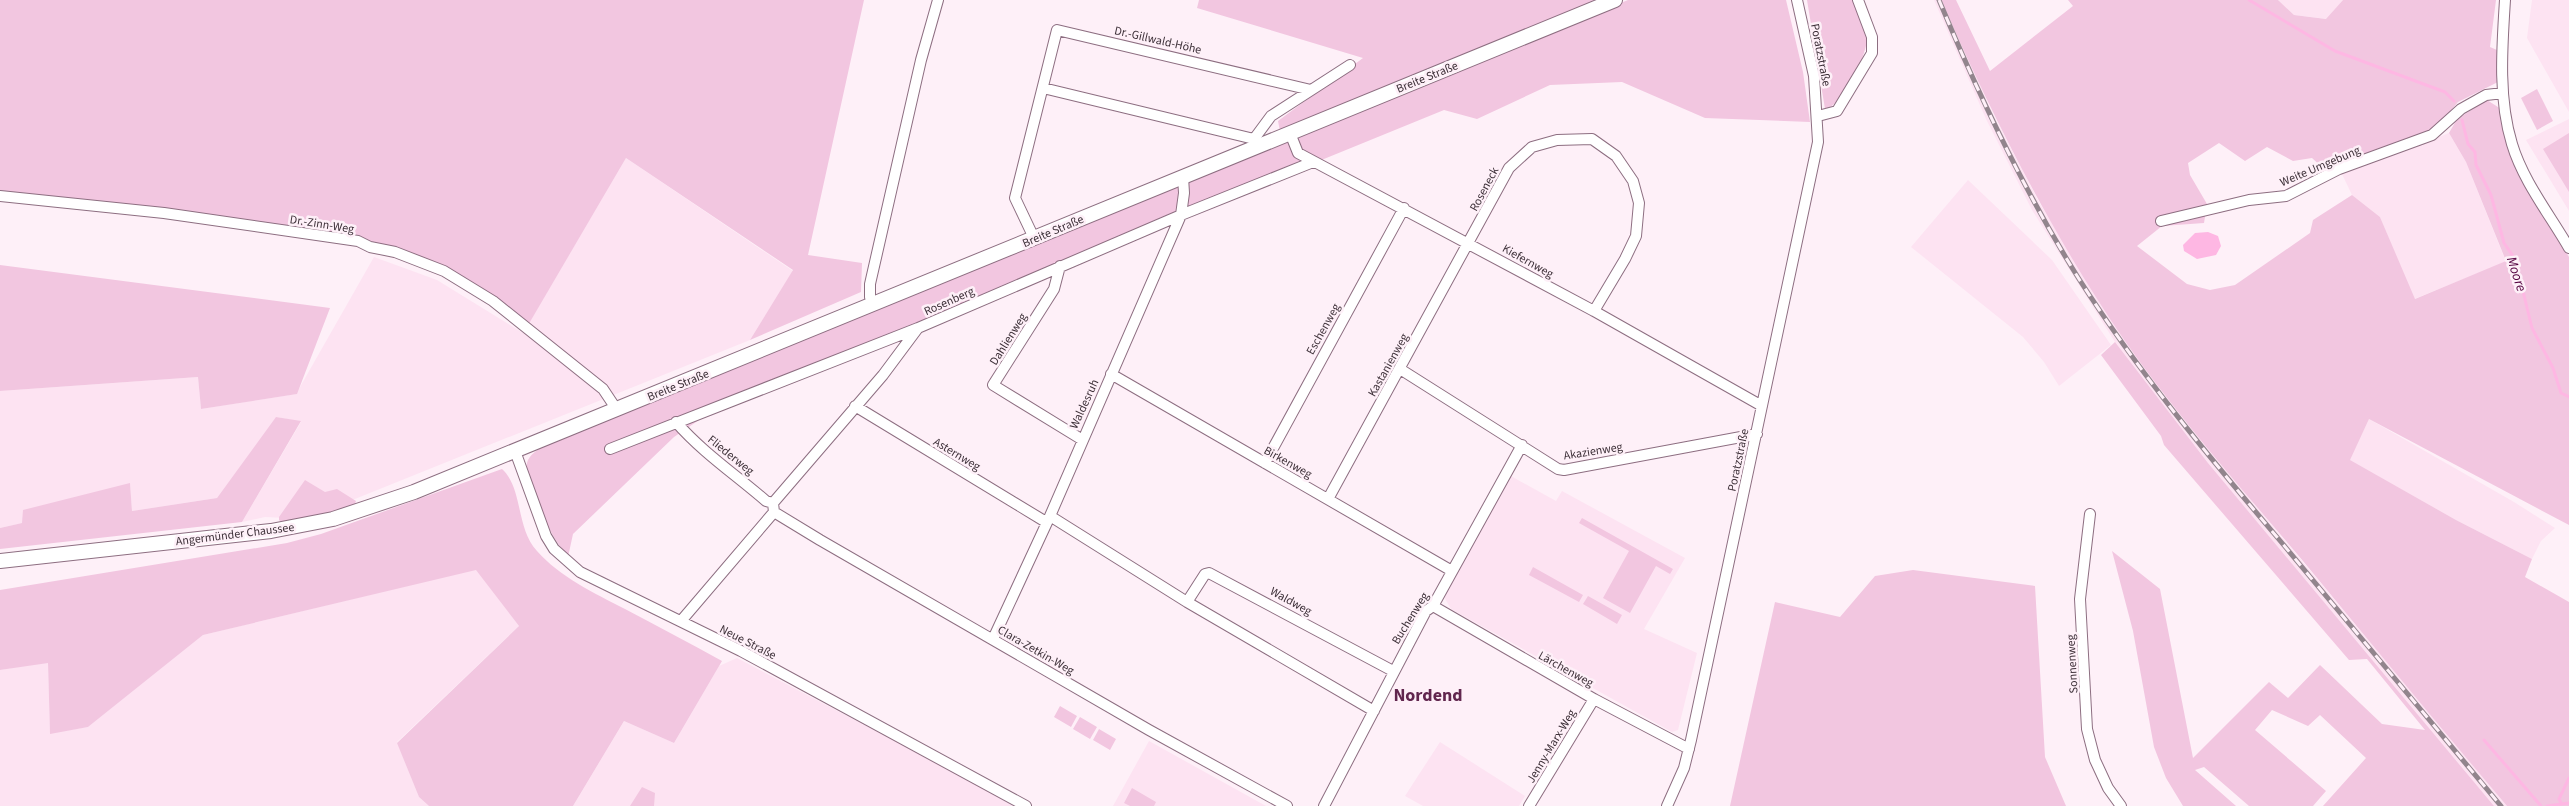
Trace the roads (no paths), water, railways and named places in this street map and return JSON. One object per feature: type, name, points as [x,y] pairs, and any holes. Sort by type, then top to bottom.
[{"type":"main road","name":"Breite Straße","points":[[490,461],[1183,177],[1256,143],[1290,133],[1615,0]]},
{"type":"main road","name":"Angermünder Chaussee","points":[[0,561],[271,531],[361,511],[490,461]]},
{"type":"street","points":[[874,305],[870,297],[870,284],[921,60],[938,0]]},
{"type":"street","name":"Poratzstraße","points":[[1667,806],[1678,784],[1689,749],[1814,161],[1818,116],[1814,76],[1797,0]]},
{"type":"street","name":"Poratzstraße","points":[[1818,116],[1837,112],[1872,53],[1872,37],[1858,0]]},
{"type":"street","points":[[2505,0],[2503,92],[2512,144],[2524,172],[2569,248]]},
{"type":"street","name":"Dr.-Gillwald-Höhe","points":[[1034,238],[1016,198],[1057,30],[1311,90]]},
{"type":"street","points":[[1042,88],[1256,143],[1271,116],[1350,65]]},
{"type":"street","name":"Weite Umgebung","points":[[2161,221],[2250,200],[2286,196],[2339,169],[2432,135],[2461,109],[2486,95],[2503,92]]},
{"type":"street","name":"Kiefernweg","points":[[1290,133],[1298,153],[1313,162],[1404,208],[1594,311],[1762,406]]},
{"type":"street","name":"Roseneck","points":[[1468,243],[1509,168],[1521,155],[1532,147],[1557,140],[1592,139],[1616,156],[1634,181],[1640,203],[1636,236],[1625,259],[1594,311]]},
{"type":"street","name":"Rosenberg","points":[[681,621],[918,328],[1181,215],[1313,162]]},
{"type":"street","name":"Waldesruh","points":[[993,639],[1048,519],[1081,439],[1181,215],[1184,193],[1183,177]]},
{"type":"street","name":"Dr.-Zinn-Weg","points":[[0,196],[183,216],[358,241],[370,247],[395,252],[444,271],[493,301],[603,389],[617,410]]},
{"type":"street","name":"Eschenweg","points":[[1265,463],[1404,208]]},
{"type":"street","name":"Kastanienweg","points":[[1328,499],[1468,243]]},
{"type":"street","name":"Dahlienweg","points":[[1060,266],[1054,289],[993,385],[1081,439]]},
{"type":"street","points":[[610,449],[918,328]]},
{"type":"street","name":"Akazienweg","points":[[1400,368],[1558,469],[1564,470],[1757,434]]},
{"type":"street","name":"Birkenweg","points":[[1111,374],[1452,571]]},
{"type":"street","name":"Asternweg","points":[[855,406],[1048,519]]},
{"type":"street","name":"Fliederweg","points":[[676,422],[704,450],[774,507]]},
{"type":"street","name":"Buchenweg","points":[[1324,806],[1393,671],[1426,611],[1433,606],[1522,445]]},
{"type":"street","name":"Neue Straße","points":[[515,451],[546,536],[564,559],[580,572],[750,656],[1026,806]]},
{"type":"street","name":"Clara-Zetkin-Weg","points":[[774,507],[993,639],[1205,762],[1287,806]]},
{"type":"street","name":"Sonnenweg","points":[[2090,514],[2080,599],[2088,729],[2095,760],[2108,788],[2121,806]]},
{"type":"street","points":[[1048,519],[1374,711]]},
{"type":"street","name":"Waldweg","points":[[1187,602],[1205,574],[1209,572],[1393,671]]},
{"type":"street","name":"Lärchenweg","points":[[1433,606],[1594,699],[1689,749]]},
{"type":"street","name":"Jenny-Marx-Weg","points":[[1529,806],[1594,699]]},
{"type":"waterway","name":"Moore","points":[[2249,0],[2335,51],[2445,92],[2454,101]]},
{"type":"waterway","name":"Moore","points":[[2462,120],[2468,144],[2475,152],[2476,165],[2491,195],[2504,243],[2515,259],[2532,328],[2553,368],[2561,393],[2569,397]]},
{"type":"waterway","points":[[2484,740],[2541,806]]},
{"type":"waterway","points":[[2561,803],[2559,799],[2569,778]]},
{"type":"waterway","points":[[2547,806],[2569,803]]},
{"type":"railway","points":[[1939,0],[1986,107],[2021,177],[2059,246],[2102,314],[2202,447],[2501,806]]},
{"type":"district","name":"Nordend","points":[[1428,695]]}]
